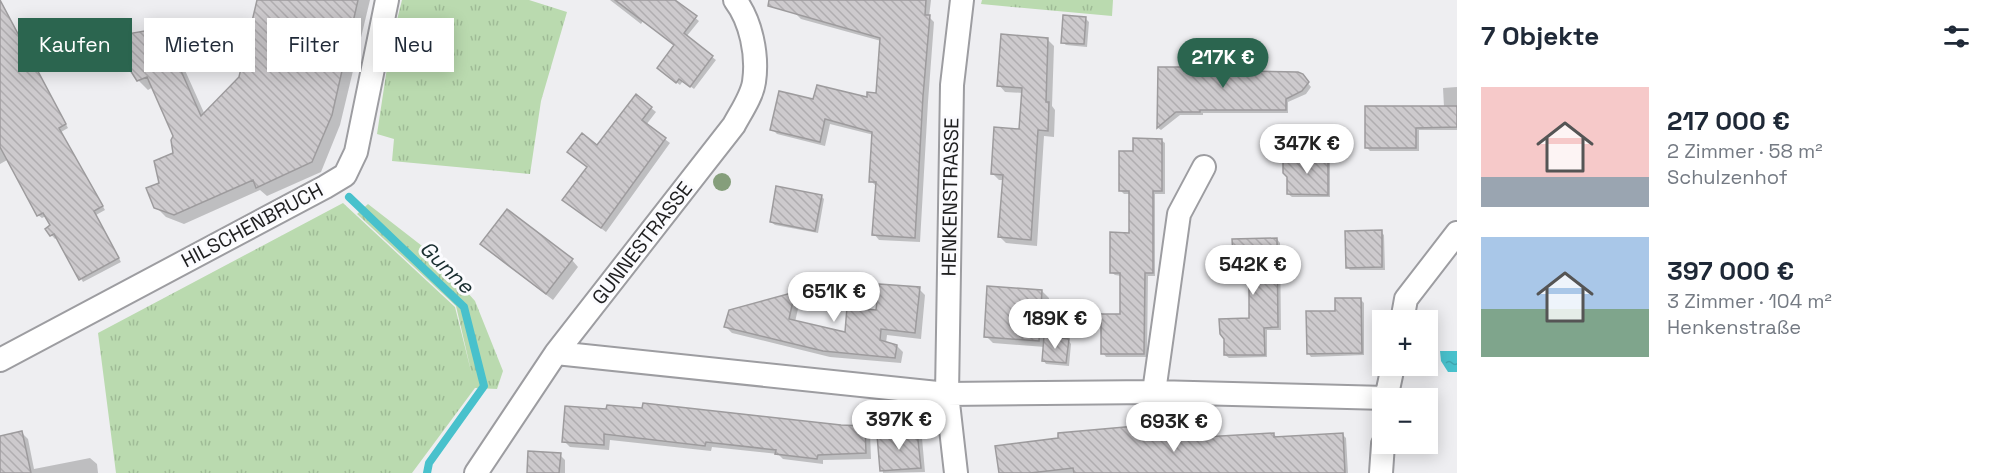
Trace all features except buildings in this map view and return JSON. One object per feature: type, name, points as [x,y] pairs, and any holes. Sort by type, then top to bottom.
[{"type":"street","name":"HILSCHENBRUCH","points":[[0,360],[288,207],[345,174],[356,152],[387,0]]},
{"type":"street","name":"GUNNESTRASSE","points":[[476,473],[556,353],[734,125],[754,84],[755,52],[742,9],[735,0]]},
{"type":"street","name":"HENKENSTRASSE","points":[[956,473],[947,394],[952,85],[962,0]]},
{"type":"street","points":[[1154,392],[1179,214],[1204,167]]},
{"type":"street","points":[[1404,310],[1407,299],[1457,233]]},
{"type":"street","points":[[556,353],[947,394],[1154,392],[1372,398]]},
{"type":"street","points":[[1381,473],[1382,454]]},
{"type":"green space","points":[[402,0],[529,0],[567,12],[541,101],[530,174],[392,161],[394,139],[377,134],[386,72],[454,72],[454,18],[398,18]]},
{"type":"green space","points":[[982,0],[1113,0],[1112,16],[981,4]]},
{"type":"green space","points":[[343,203],[455,307],[472,375],[456,306],[357,214],[368,204],[435,256],[475,301],[503,371],[497,389],[475,388],[412,473],[116,473],[98,333]]},
{"type":"water","points":[[1440,351],[1457,351],[1457,372],[1448,372],[1441,361]]},
{"type":"waterway","name":"Gunne","points":[[349,197],[464,307],[484,386],[429,463],[427,473]]}]
